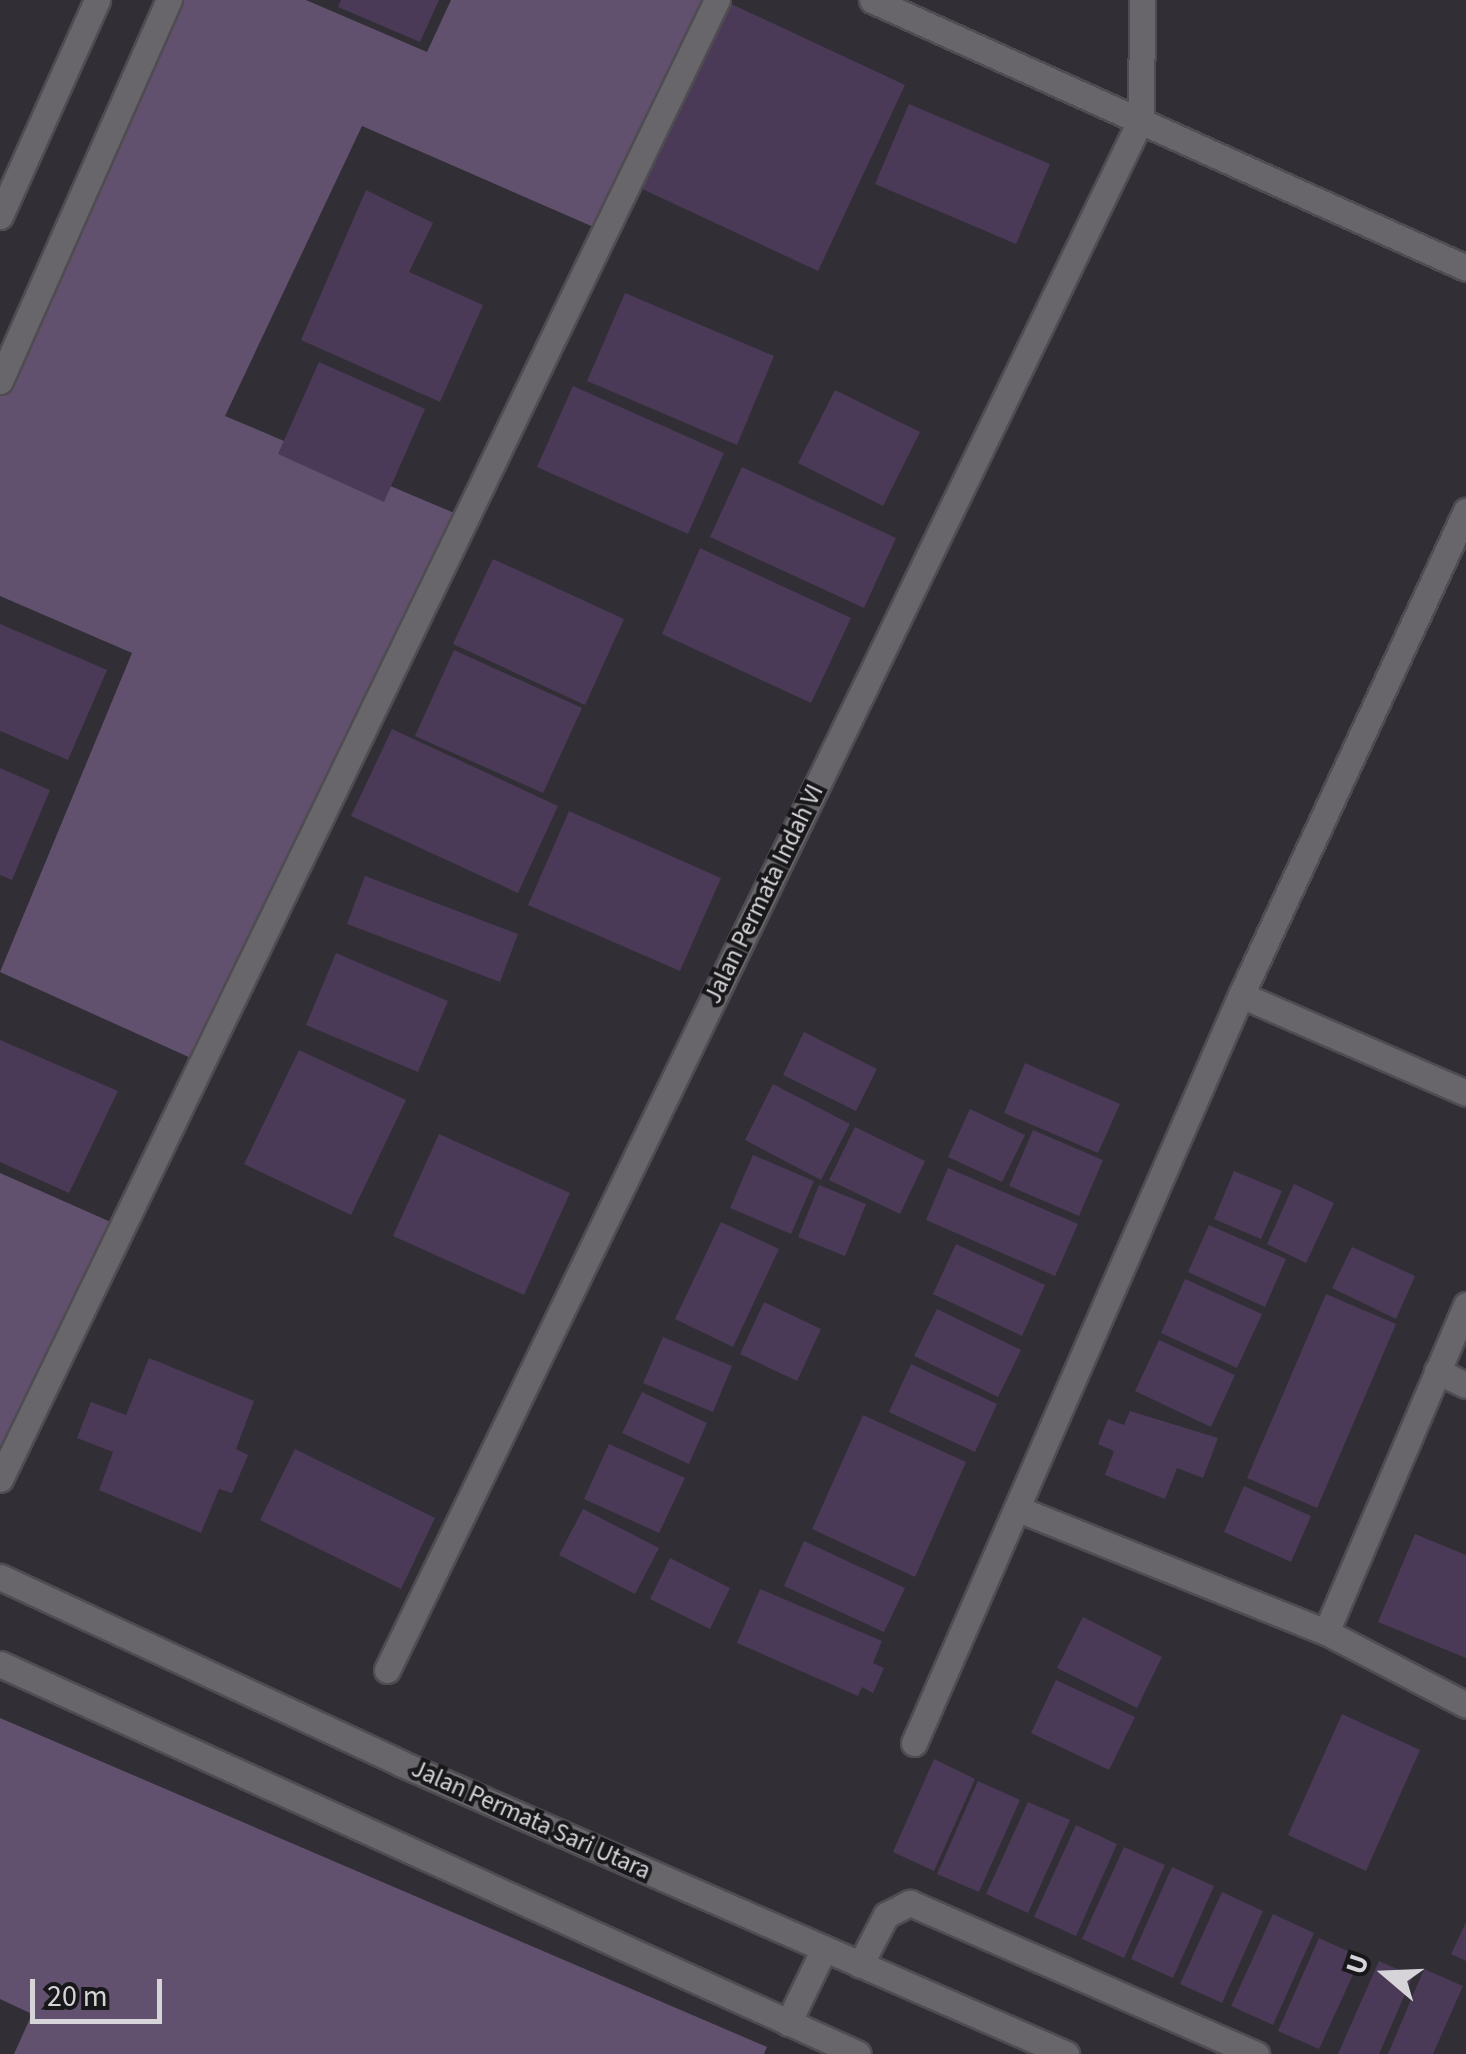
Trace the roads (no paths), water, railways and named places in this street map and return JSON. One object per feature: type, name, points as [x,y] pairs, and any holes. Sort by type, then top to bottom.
[{"type":"street","points":[[0,216],[97,0]]},
{"type":"street","points":[[0,381],[169,0]]},
{"type":"street","points":[[0,1479],[717,0]]},
{"type":"street","points":[[872,0],[1466,268]]},
{"type":"street","points":[[1141,119],[1142,0]]},
{"type":"street","name":"Jalan Permata Indah VI","points":[[387,1670],[1141,119]]},
{"type":"street","points":[[914,1743],[1241,995],[1466,512]]},
{"type":"street","points":[[1241,995],[1466,1093]]},
{"type":"street","points":[[1326,1632],[1466,1304]]},
{"type":"street","points":[[1437,1371],[1466,1385]]},
{"type":"street","points":[[1018,1508],[1326,1632],[1466,1705]]},
{"type":"street","name":"Jalan Permata Sari Utara","points":[[0,1577],[824,1949],[1066,2054]]},
{"type":"street","points":[[0,1664],[858,2054]]},
{"type":"street","points":[[860,1964],[886,1915],[910,1902],[1256,2054]]},
{"type":"street","points":[[788,2023],[824,1949]]}]
